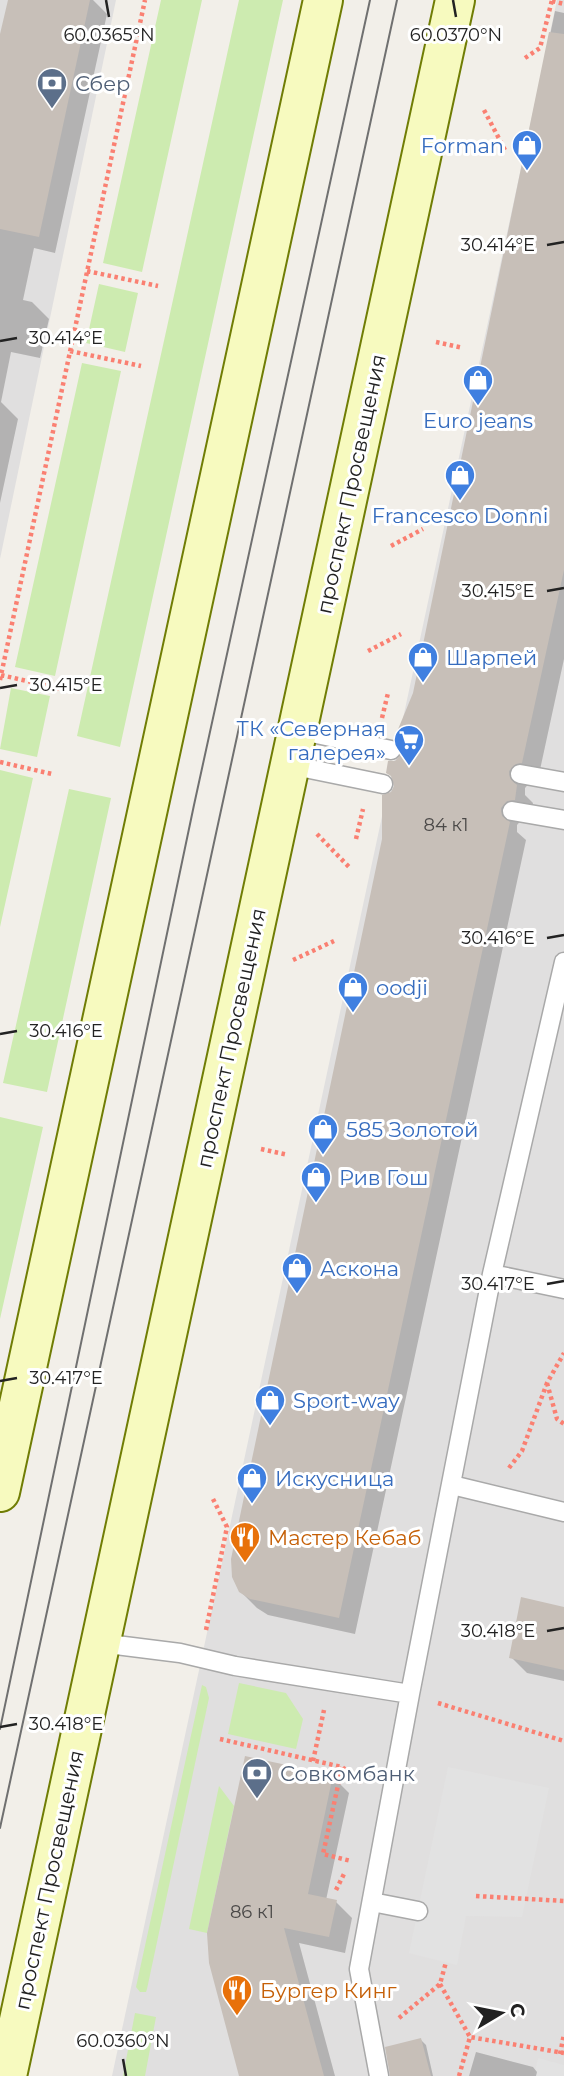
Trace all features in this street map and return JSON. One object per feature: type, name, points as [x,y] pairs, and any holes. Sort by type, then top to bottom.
[{"type":"main road","points":[[0,1492],[323,0]]},
{"type":"main road","name":"проспект Просвещения","points":[[7,2076],[455,0]]},
{"type":"lane","points":[[294,748],[391,750]]},
{"type":"lane","points":[[294,748],[383,784]]},
{"type":"lane","points":[[520,774],[564,782]]},
{"type":"lane","points":[[512,811],[564,820]]},
{"type":"lane","points":[[379,2076],[359,1969],[492,1274],[561,994],[564,962]]},
{"type":"lane","points":[[492,1274],[564,1289]]},
{"type":"lane","points":[[452,1485],[564,1512]]},
{"type":"lane","points":[[100,1643],[180,1653],[234,1666],[410,1694]]},
{"type":"lane","points":[[372,1902],[418,1911]]},
{"type":"path","points":[[70,691],[0,678],[145,0]]},
{"type":"path","points":[[525,58],[540,48],[552,0],[564,4]]},
{"type":"path","points":[[484,110],[505,150]]},
{"type":"path","points":[[87,271],[158,286]]},
{"type":"path","points":[[436,342],[463,348]]},
{"type":"path","points":[[70,351],[141,366]]},
{"type":"path","points":[[391,546],[423,529]]},
{"type":"path","points":[[368,651],[401,634]]},
{"type":"path","points":[[0,762],[52,774]]},
{"type":"path","points":[[356,839],[365,798]]},
{"type":"path","points":[[313,830],[350,868]]},
{"type":"path","points":[[293,960],[334,941]]},
{"type":"path","points":[[261,1149],[288,1155]]},
{"type":"path","points":[[490,1494],[522,1451],[547,1383],[564,1353]]},
{"type":"path","points":[[547,1383],[557,1419],[564,1424]]},
{"type":"path","points":[[200,1658],[226,1527],[213,1499]]},
{"type":"path","points":[[313,1761],[330,1682]]},
{"type":"path","points":[[410,1694],[564,1741]]},
{"type":"path","points":[[220,1739],[342,1767],[390,1804]]},
{"type":"path","points":[[342,1767],[323,1854],[351,1861]]},
{"type":"path","points":[[336,1890],[357,1850]]},
{"type":"path","points":[[476,1896],[564,1901]]},
{"type":"path","points":[[372,2039],[440,1984],[446,1962]]},
{"type":"path","points":[[440,1984],[470,2037],[459,2076]]},
{"type":"path","points":[[470,2037],[562,2053],[564,2034]]},
{"type":"shaded area","points":[[0,0],[116,0],[0,559]]},
{"type":"shaded area","points":[[557,0],[564,0],[564,2076],[112,2076]]},
{"type":"shaded area","points":[[448,1767],[549,1788],[522,1917],[466,1916],[457,1965],[409,1953]]},
{"type":"shaded area","points":[[538,2058],[564,2065],[564,2076],[534,2076]]},
{"type":"green space","points":[[161,0],[202,0],[142,272],[103,263]]},
{"type":"green space","points":[[239,0],[283,0],[120,747],[77,736]]},
{"type":"green space","points":[[99,284],[138,293],[125,352],[86,343]]},
{"type":"green space","points":[[82,363],[121,371],[55,676],[15,667]]},
{"type":"green space","points":[[11,688],[50,696],[37,757],[0,749]]},
{"type":"green space","points":[[0,770],[33,778],[0,927]]},
{"type":"green space","points":[[69,789],[111,798],[47,1092],[3,1083]]},
{"type":"green space","points":[[0,1117],[43,1127],[0,1319]]},
{"type":"green space","points":[[239,1683],[286,1693],[303,1719],[296,1749],[228,1734]]},
{"type":"green space","points":[[202,1685],[206,1687],[209,1698],[147,1989],[146,1992],[140,1992],[136,1987]]},
{"type":"green space","points":[[219,1786],[234,1806],[207,1933],[189,1929]]},
{"type":"green space","points":[[135,2013],[156,2017],[145,2076],[123,2076]]},
{"type":"building","points":[[8,0],[90,0],[39,237],[0,229],[0,34]]},
{"type":"building","points":[[549,32],[564,34],[564,570],[522,763],[516,764],[509,771],[510,778],[517,785],[515,800],[507,801],[501,808],[502,816],[510,822],[339,1618],[250,1599],[239,1592],[232,1577],[231,1559],[382,839],[382,795],[391,792],[394,786],[391,776],[386,773],[388,761],[395,761],[402,753],[402,746],[394,739],[413,693]]},
{"type":"building","points":[[521,1597],[564,1607],[564,1670],[509,1658]]},
{"type":"building","points":[[245,1756],[333,1775],[308,1894],[337,1900],[329,1937],[284,1928],[324,2076],[239,2076],[209,1963],[207,1933]]},
{"type":"building","points":[[421,2038],[431,2076],[390,2076],[385,2047]]},
{"type":"tram line","points":[[0,1729],[194,805],[370,0]]},
{"type":"tram line","points":[[0,1828],[397,0]]},
{"type":"place","name":"Сбер","points":[[52,110]]},
{"type":"place","name":"Forman","points":[[527,172]]},
{"type":"place","name":"Euro jeans","points":[[478,407]]},
{"type":"place","name":"Francesco Donni","points":[[460,502]]},
{"type":"place","name":"Шарпей","points":[[423,684]]},
{"type":"place","name":"ТК «Северная галерея»","points":[[409,767]]},
{"type":"place","name":"oodji","points":[[353,1014]]},
{"type":"place","name":"585 Золотой","points":[[323,1156]]},
{"type":"place","name":"Рив Гош","points":[[316,1204]]},
{"type":"place","name":"Аскона","points":[[297,1295]]},
{"type":"place","name":"Sport-way","points":[[270,1427]]},
{"type":"place","name":"Искусница","points":[[252,1505]]},
{"type":"place","name":"Мастер Кебаб","points":[[245,1564]]},
{"type":"place","name":"Совкомбанк","points":[[257,1800]]},
{"type":"place","name":"Бургер Кинг","points":[[237,2017]]}]
